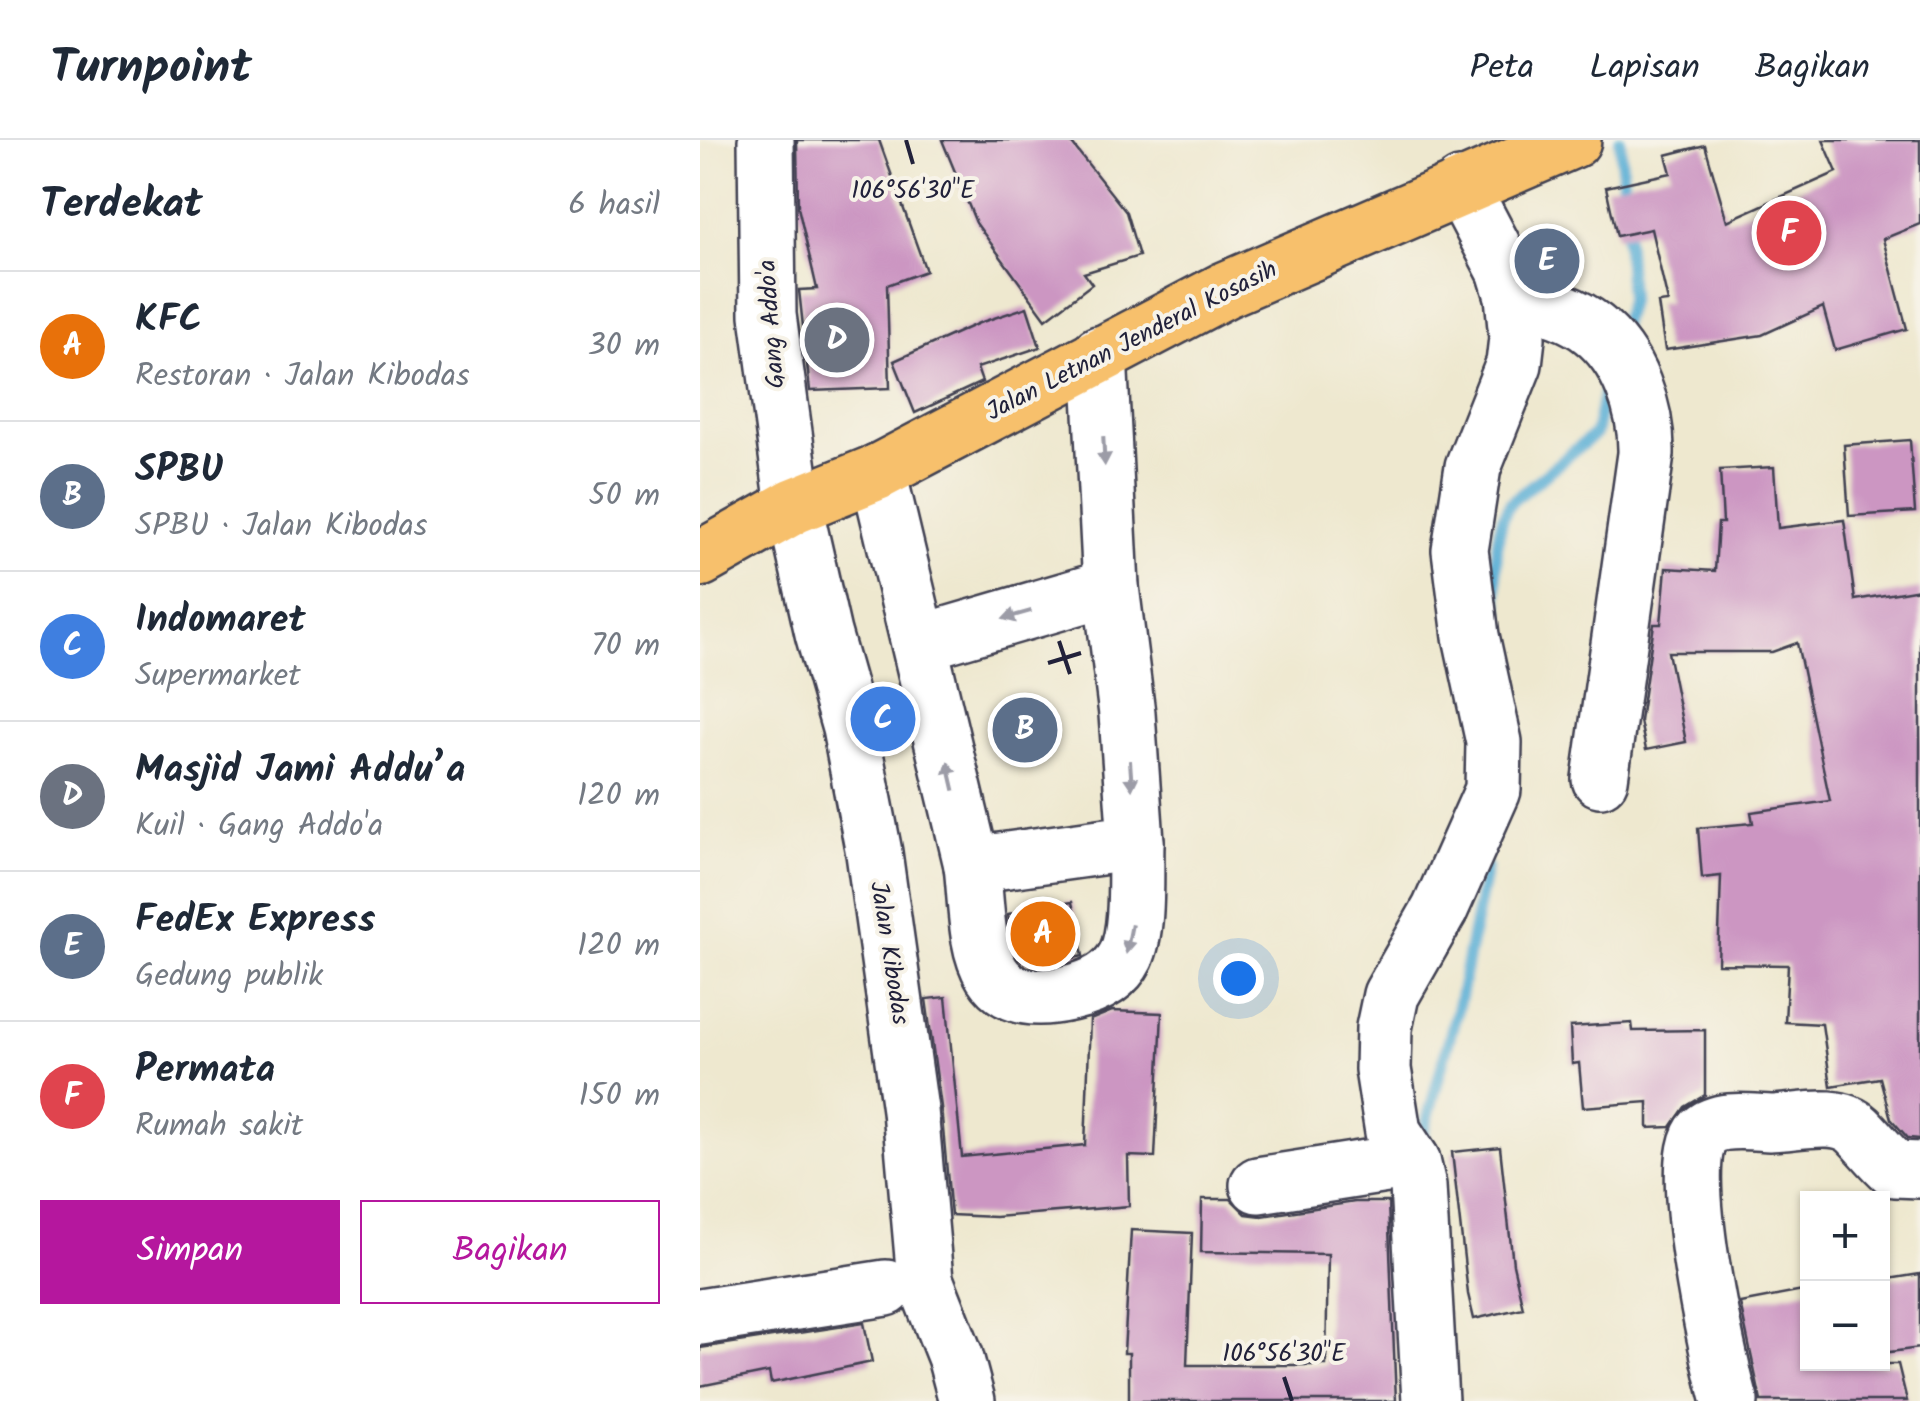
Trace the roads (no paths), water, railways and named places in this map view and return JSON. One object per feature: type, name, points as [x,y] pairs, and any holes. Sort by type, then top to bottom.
[{"type":"highway","name":"Jalan Letnan Jenderal Kosasih","points":[[700,559],[794,506],[878,472],[1225,290],[1573,140]]},
{"type":"street","name":"Gang Addo'a","points":[[766,140],[768,315],[794,506]]},
{"type":"street","points":[[1430,1401],[1421,1220],[1412,1161],[1393,1132],[1383,1069],[1384,1028],[1391,995],[1440,909],[1493,790],[1494,742],[1471,636],[1460,550],[1472,467],[1514,364],[1514,296],[1506,270],[1461,186]]},
{"type":"street","points":[[1514,296],[1576,318],[1593,329],[1619,361],[1642,405],[1646,454],[1600,779]]},
{"type":"street","points":[[878,472],[972,865],[983,955],[998,985],[1016,994],[1033,998],[1098,985],[1116,972],[1132,934],[1136,842],[1127,714],[1111,587],[1099,354]]},
{"type":"street","name":"Jalan Kibodas","points":[[794,506],[823,634],[850,728],[874,854],[910,1110],[925,1280],[956,1356],[967,1401]]},
{"type":"street","points":[[920,643],[1111,587]]},
{"type":"street","points":[[972,865],[1136,842]]},
{"type":"street","points":[[1730,1401],[1717,1353],[1702,1264],[1692,1167],[1700,1136],[1708,1128],[1730,1122],[1836,1120],[1857,1128],[1895,1169],[1920,1170]]},
{"type":"street","points":[[1258,1184],[1412,1161]]},
{"type":"street","points":[[700,1316],[886,1288]]},
{"type":"waterway","points":[[1620,140],[1624,197]]},
{"type":"waterway","points":[[1619,336],[1630,297],[1625,217]]},
{"type":"waterway","points":[[1504,664],[1496,580],[1503,517],[1511,502],[1595,434],[1608,374]]},
{"type":"waterway","points":[[1424,1145],[1424,1132],[1459,1002],[1486,867]]},
{"type":"place","name":"Permata","points":[[1789,233]]},
{"type":"place","name":"FedEx Express","points":[[1547,261]]},
{"type":"place","name":"Masjid Jami Addu’a","points":[[837,340]]},
{"type":"place","name":"Indomaret","points":[[883,719]]},
{"type":"place","name":"SPBU","points":[[1025,730]]},
{"type":"place","name":"KFC","points":[[1043,934]]}]
